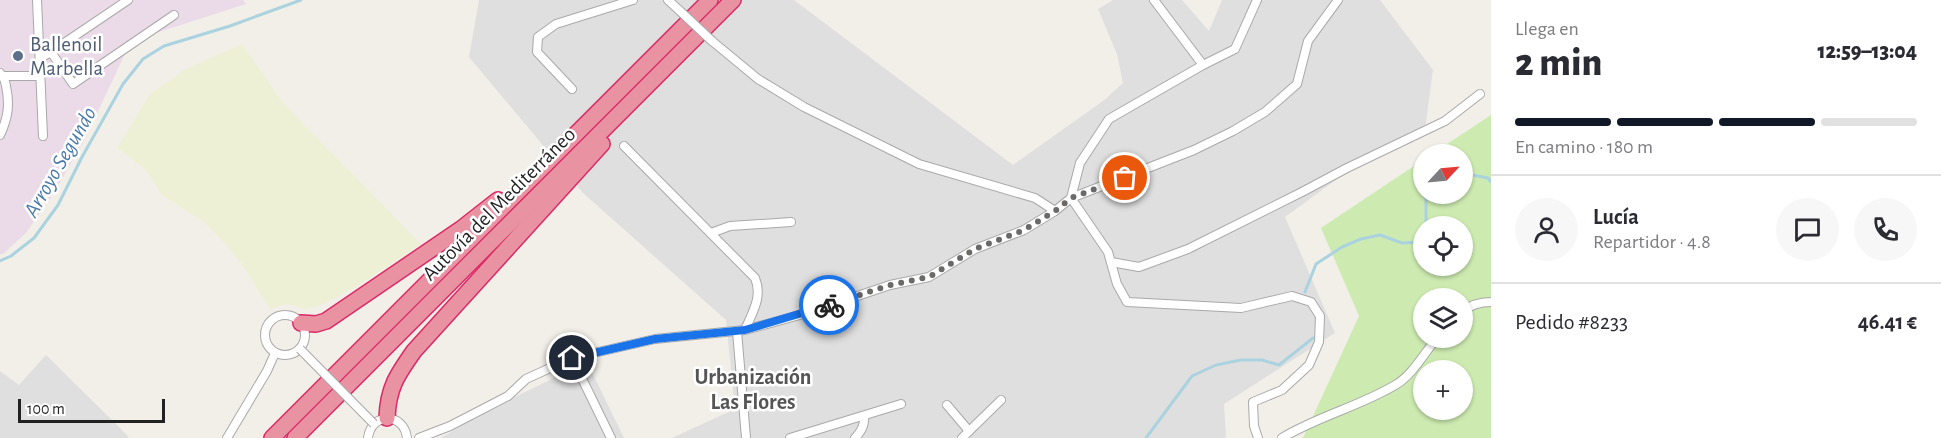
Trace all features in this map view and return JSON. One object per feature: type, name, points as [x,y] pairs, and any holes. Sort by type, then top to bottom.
[{"type":"highway","name":"Autovía del Mediterráneo","points":[[272,438],[710,0]]},
{"type":"highway","name":"Autovía del Mediterráneo","points":[[295,438],[733,0]]},
{"type":"highway","points":[[381,421],[398,374],[414,351],[601,146],[638,95]]},
{"type":"highway","points":[[302,323],[316,324],[326,321],[461,229],[493,205],[567,135],[588,122]]},
{"type":"street","points":[[37,0],[43,136]]},
{"type":"street","points":[[40,58],[128,0]]},
{"type":"street","points":[[572,89],[537,52],[538,37],[556,24],[633,0]]},
{"type":"street","points":[[668,0],[758,79],[804,107],[919,164],[1035,198],[1055,211]]},
{"type":"street","points":[[1154,0],[1203,65]]},
{"type":"street","points":[[1257,0],[1235,49],[1109,118],[1080,163],[1071,198],[1108,252],[1117,284],[1127,302],[1241,308],[1292,296],[1311,302],[1320,316],[1319,342],[1310,365],[1282,390],[1253,402],[1254,426],[1258,438]]},
{"type":"street","points":[[419,438],[450,426],[508,396],[526,379],[572,358],[655,339],[741,330],[807,313],[890,285],[929,277],[975,249],[1024,230],[1071,198],[1194,150],[1265,112],[1298,84],[1308,41],[1338,0]]},
{"type":"street","points":[[51,52],[73,84],[174,15]]},
{"type":"street","points":[[0,135],[7,119],[9,102],[2,75],[40,76]]},
{"type":"street","points":[[1111,262],[1139,267],[1188,249],[1445,121],[1480,94]]},
{"type":"street","points":[[624,146],[755,278],[758,298],[741,330],[746,438]]},
{"type":"street","points":[[711,232],[730,226],[791,222]]},
{"type":"street","points":[[1473,306],[1482,302],[1491,302]]},
{"type":"street","points":[[285,315],[297,319],[304,328],[305,339],[300,349],[288,355],[275,353],[270,349],[265,337],[268,324],[278,316],[285,315]]},
{"type":"street","points":[[1282,438],[1303,425],[1358,403],[1399,383],[1429,348]]},
{"type":"street","points":[[300,349],[381,421],[399,422],[404,427],[407,438]]},
{"type":"street","points":[[227,438],[267,371],[275,353]]},
{"type":"street","points":[[572,358],[611,438]]},
{"type":"street","points":[[962,438],[1001,400]]},
{"type":"street","points":[[790,438],[901,404]]},
{"type":"street","points":[[947,405],[969,431]]},
{"type":"street","points":[[855,438],[860,434],[865,422],[864,416]]},
{"type":"street","points":[[368,438],[370,429],[381,421]]},
{"type":"shaded area","points":[[0,0],[243,0],[246,4],[131,41],[85,139],[53,194],[26,233],[3,254],[0,254]]},
{"type":"shaded area","points":[[479,0],[794,0],[1013,165],[1103,101],[1123,83],[1117,54],[1098,9],[1113,0],[1182,0],[1209,31],[1222,0],[1380,0],[1433,70],[1425,129],[1377,150],[1285,217],[1335,333],[1224,404],[1226,438],[672,438],[735,409],[726,320],[583,193],[469,57]]},
{"type":"shaded area","points":[[46,355],[129,438],[0,438],[0,371],[19,385]]},
{"type":"shaded area","points":[[587,362],[624,438],[441,438],[484,412]]},
{"type":"green space","points":[[242,44],[283,103],[421,244],[359,285],[324,304],[307,309],[286,304],[270,309],[241,263],[223,241],[204,222],[162,195],[146,170],[117,148],[150,94],[186,69]]},
{"type":"green space","points":[[1491,115],[1491,438],[1303,438],[1359,316],[1321,228],[1413,167],[1413,204],[1473,204],[1473,144],[1447,144]]},
{"type":"waterway","name":"Arroyo Segundo","points":[[0,261],[11,256],[34,238],[58,205],[123,84],[143,59],[164,46],[230,26],[301,0]]},
{"type":"waterway","points":[[1473,175],[1488,178],[1491,182]]},
{"type":"waterway","points":[[1426,204],[1426,216]]},
{"type":"waterway","points":[[1305,292],[1316,264],[1342,247],[1361,239],[1380,235],[1402,243],[1413,242]]},
{"type":"waterway","points":[[1146,438],[1192,376],[1216,365],[1241,360],[1262,360],[1279,365],[1313,338]]},
{"type":"way so far","points":[[829,305],[890,285],[929,277],[975,249],[1024,230],[1071,198],[1125,178]]},
{"type":"place","name":"Ballenoil Marbella","points":[[18,56]]},
{"type":"district","name":"Urbanización Las Flores","points":[[753,390]]},
{"type":"route","points":[[572,358],[655,339],[745,330],[829,305]]}]
